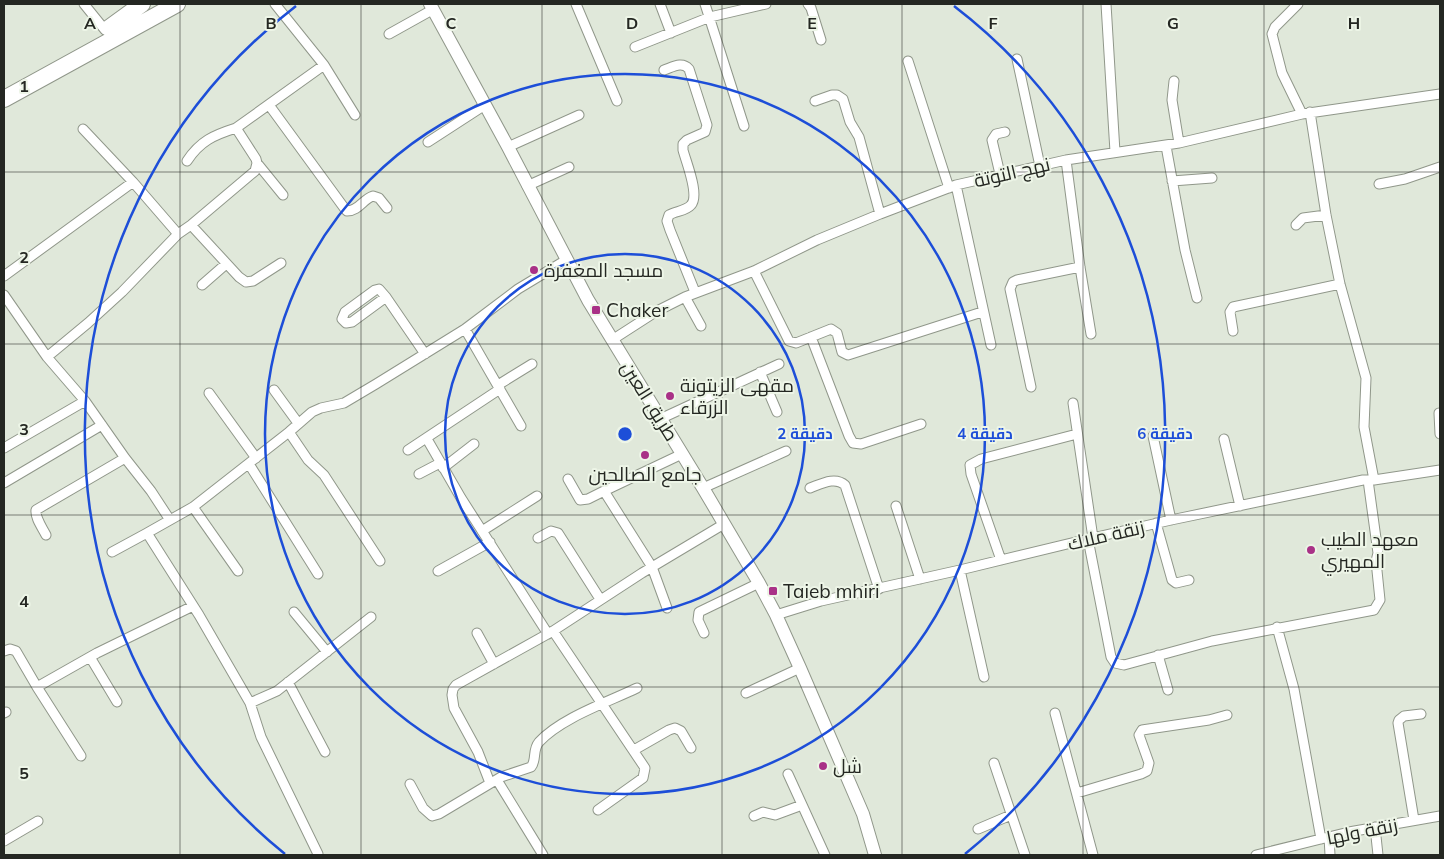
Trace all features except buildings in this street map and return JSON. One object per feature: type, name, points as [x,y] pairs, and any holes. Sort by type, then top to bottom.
[{"type":"highway","points":[[109,32],[142,4]]},
{"type":"highway","points":[[4,99],[155,4]]},
{"type":"highway","points":[[4,88],[109,32],[177,4]]},
{"type":"highway","points":[[109,32],[191,4]]},
{"type":"main road","name":"طريق العين","points":[[429,6],[508,147],[566,260],[612,340],[703,488],[776,615],[863,814],[875,855]]},
{"type":"street","points":[[84,4],[109,32]]},
{"type":"street","points":[[275,4],[324,65],[355,115]]},
{"type":"street","points":[[576,4],[617,101]]},
{"type":"street","points":[[660,4],[671,33]]},
{"type":"street","points":[[705,4],[744,126]]},
{"type":"street","points":[[635,47],[710,16],[766,4]]},
{"type":"street","points":[[808,4],[821,40]]},
{"type":"street","points":[[1106,4],[1115,152]]},
{"type":"street","points":[[1073,403],[1090,538],[1112,660],[1118,664],[1124,664],[1212,641],[1277,627],[1374,610],[1380,600],[1376,561],[1378,553],[1364,426],[1366,378],[1340,284],[1306,113],[1282,73],[1272,34],[1275,27],[1298,4]]},
{"type":"street","points":[[389,34],[429,6]]},
{"type":"street","points":[[1017,59],[1040,166]]},
{"type":"street","points":[[908,61],[952,186],[991,345]]},
{"type":"street","points":[[187,161],[198,145],[225,131],[236,128],[324,65]]},
{"type":"street","points":[[664,70],[679,65],[686,66],[689,69],[707,125],[706,131],[703,134],[687,140],[683,144],[695,194],[693,203],[685,209],[669,215],[667,221],[695,292]]},
{"type":"street","points":[[1174,81],[1172,100],[1179,143]]},
{"type":"street","name":"نهج التوتة","points":[[612,340],[657,311],[695,292],[754,271],[817,240],[952,186],[1066,160],[1166,146],[1306,113],[1440,94]]},
{"type":"street","points":[[815,101],[832,95],[843,99],[850,122],[859,137],[880,214]]},
{"type":"street","points":[[269,105],[345,209],[351,212],[369,197],[373,196],[379,198],[387,208]]},
{"type":"street","points":[[428,142],[485,105]]},
{"type":"street","points":[[508,147],[579,115]]},
{"type":"street","points":[[236,128],[257,163],[283,196]]},
{"type":"street","points":[[83,129],[133,182],[178,234]]},
{"type":"street","points":[[1000,174],[992,140],[996,134],[1005,132]]},
{"type":"street","points":[[1166,146],[1188,263],[1197,298]]},
{"type":"street","points":[[1066,160],[1091,334]]},
{"type":"street","points":[[47,357],[122,292],[178,234],[255,171],[257,163]]},
{"type":"street","points":[[527,186],[569,167]]},
{"type":"street","points":[[1380,184],[1405,179],[1440,167]]},
{"type":"street","points":[[1172,182],[1212,178]]},
{"type":"street","points":[[4,276],[133,182]]},
{"type":"street","points":[[1296,225],[1303,218],[1326,214]]},
{"type":"street","points":[[191,225],[242,280],[250,282],[280,263]]},
{"type":"street","points":[[112,552],[192,507],[316,410],[344,403],[465,329],[518,289],[566,260]]},
{"type":"street","points":[[202,285],[226,264]]},
{"type":"street","points":[[1031,387],[1010,289],[1011,285],[1017,280],[1080,266]]},
{"type":"street","points":[[754,271],[790,341],[796,343],[825,330],[833,330],[836,333],[842,352],[848,355],[982,312]]},
{"type":"street","points":[[1233,331],[1230,312],[1233,307],[1340,284]]},
{"type":"street","points":[[386,297],[352,322],[346,323],[342,319],[346,312],[375,290],[380,290],[386,297],[425,354]]},
{"type":"street","points":[[4,295],[47,357],[85,401],[170,520]]},
{"type":"street","points":[[685,297],[701,326]]},
{"type":"street","points":[[465,329],[521,426]]},
{"type":"street","points":[[811,337],[853,442],[861,444],[921,424]]},
{"type":"street","points":[[408,450],[427,439],[532,364]]},
{"type":"street","points":[[660,419],[779,364]]},
{"type":"street","points":[[760,372],[777,412]]},
{"type":"street","points":[[274,390],[298,424]]},
{"type":"street","points":[[209,393],[252,461],[318,574]]},
{"type":"street","points":[[4,448],[85,401]]},
{"type":"street","points":[[1440,413],[1440,434]]},
{"type":"street","points":[[4,483],[102,425]]},
{"type":"street","points":[[289,432],[308,460],[324,475],[380,561]]},
{"type":"street","points":[[1001,560],[971,474],[970,465],[981,459],[1077,434]]},
{"type":"street","points":[[1153,436],[1171,520]]},
{"type":"street","points":[[427,439],[482,531],[645,768],[645,775],[639,781],[598,810]]},
{"type":"street","points":[[1224,439],[1240,506]]},
{"type":"street","points":[[419,474],[442,465],[474,444]]},
{"type":"street","points":[[703,488],[786,451]]},
{"type":"street","points":[[568,479],[580,500],[588,499],[682,454]]},
{"type":"street","points":[[46,535],[38,522],[36,510],[125,458]]},
{"type":"street","name":"زنقة ملاك","points":[[776,615],[821,601],[1156,523],[1371,480],[1440,470]]},
{"type":"street","points":[[810,488],[834,481],[839,481],[845,485],[879,589]]},
{"type":"street","points":[[604,491],[652,567],[667,608]]},
{"type":"street","points":[[482,531],[537,496]]},
{"type":"street","points":[[896,506],[920,579]]},
{"type":"street","points":[[192,507],[238,571]]},
{"type":"street","points":[[1156,523],[1172,580],[1179,583],[1189,580]]},
{"type":"street","points":[[543,855],[493,782],[454,708],[453,689],[456,685],[551,632],[652,567],[724,524]]},
{"type":"street","points":[[538,538],[551,531],[558,533],[600,600]]},
{"type":"street","points":[[147,533],[193,606],[250,704],[261,737],[318,854]]},
{"type":"street","points":[[438,571],[490,542]]},
{"type":"street","points":[[960,570],[984,677]]},
{"type":"street","points":[[704,633],[698,620],[699,612],[759,583]]},
{"type":"street","points":[[37,687],[90,657],[193,606]]},
{"type":"street","points":[[294,612],[327,652]]},
{"type":"street","points":[[250,704],[277,690],[371,617]]},
{"type":"street","points":[[1277,627],[1294,688],[1330,855]]},
{"type":"street","points":[[477,633],[494,664]]},
{"type":"street","points":[[4,651],[10,649],[16,651],[81,756]]},
{"type":"street","points":[[1158,655],[1168,690]]},
{"type":"street","points":[[90,657],[117,702]]},
{"type":"street","points":[[746,693],[800,668]]},
{"type":"street","points":[[288,682],[325,752]]},
{"type":"street","points":[[410,784],[423,808],[432,816],[440,814],[493,782],[531,767],[534,764],[536,748],[543,739],[578,715],[637,688]]},
{"type":"street","points":[[1055,713],[1093,855]]},
{"type":"street","points":[[1077,793],[1147,771],[1149,763],[1139,735],[1142,730],[1208,720],[1227,714]]},
{"type":"street","points":[[1414,820],[1398,723],[1404,716],[1421,714]]},
{"type":"street","points":[[634,750],[675,728],[681,731],[691,748]]},
{"type":"street","points":[[994,763],[1025,855]]},
{"type":"street","points":[[788,774],[825,855]]},
{"type":"street","points":[[754,816],[763,812],[778,814],[802,805]]},
{"type":"street","points":[[978,829],[1011,815]]},
{"type":"street","name":"زنقة ولها","points":[[1256,855],[1375,827],[1440,816]]},
{"type":"street","points":[[4,841],[38,821]]},
{"type":"street","points":[[1375,827],[1378,855]]},
{"type":"place","name":"مسجد المغفرة","points":[[534,270]]},
{"type":"place","name":"Chaker","points":[[596,310]]},
{"type":"place","name":"مقهى الزيتونة الزرقاء","points":[[670,396]]},
{"type":"place","name":"جامع الصالحين","points":[[645,455]]},
{"type":"place","name":"معهد الطيب المهيري","points":[[1311,550]]},
{"type":"place","name":"Taieb mhiri","points":[[773,591]]},
{"type":"place","name":"شل","points":[[823,766]]}]
